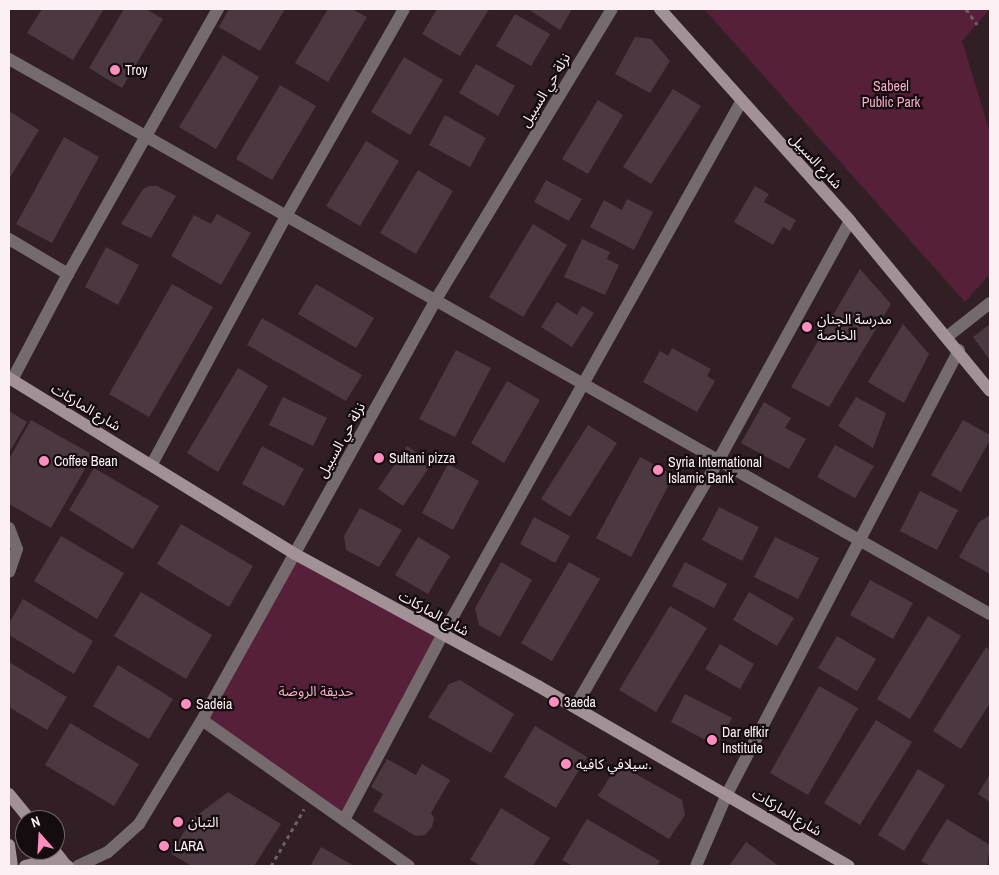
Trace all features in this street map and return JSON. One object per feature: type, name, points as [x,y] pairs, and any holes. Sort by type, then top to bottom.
[{"type":"street","points":[[10,379],[218,9]]},
{"type":"street","points":[[152,464],[286,216],[404,9]]},
{"type":"street","name":"نزلة حي السبيل","points":[[70,866],[108,852],[139,824],[202,720],[435,302],[612,9]]},
{"type":"street","name":"شارع السبيل","points":[[660,9],[740,102],[850,220],[960,350],[990,391]]},
{"type":"street","points":[[9,59],[435,302],[990,614]]},
{"type":"street","points":[[344,820],[442,636],[740,102]]},
{"type":"street","points":[[574,707],[718,460],[850,220]]},
{"type":"street","points":[[9,239],[68,274]]},
{"type":"street","points":[[948,336],[990,303]]},
{"type":"street","points":[[696,866],[728,794],[859,540],[960,350]]},
{"type":"street","name":"شارع الماركات","points":[[10,379],[152,464],[294,554],[574,707],[728,794],[849,866]]},
{"type":"street","points":[[9,528],[17,549],[9,572]]},
{"type":"street","points":[[202,720],[409,866]]},
{"type":"street","points":[[9,794],[22,810]]},
{"type":"street","points":[[9,845],[12,866]]},
{"type":"street","points":[[25,866],[40,860],[70,866]]},
{"type":"path","points":[[966,9],[977,24]]},
{"type":"path","points":[[271,866],[310,797]]},
{"type":"green space","name":"Sabeel Public Park","points":[[704,9],[990,9],[962,41],[990,133],[990,274],[965,302]]},
{"type":"green space","name":"حديقة الروضة","points":[[295,554],[442,636],[344,820],[202,720]]},
{"type":"building","points":[[42,9],[104,9],[73,60],[27,33]]},
{"type":"building","points":[[124,9],[146,9],[163,19],[122,88],[89,68]]},
{"type":"building","points":[[229,9],[285,9],[260,51],[219,27]]},
{"type":"building","points":[[328,9],[352,9],[367,17],[328,82],[295,63]]},
{"type":"building","points":[[437,9],[489,9],[460,56],[422,34]]},
{"type":"building","points":[[528,9],[572,9],[560,30]]},
{"type":"building","points":[[515,14],[550,34],[531,66],[496,46]]},
{"type":"building","points":[[635,37],[651,39],[670,61],[650,93],[615,74]]},
{"type":"building","points":[[223,55],[259,77],[216,149],[179,127]]},
{"type":"building","points":[[404,57],[443,80],[410,135],[371,112]]},
{"type":"building","points":[[476,64],[515,86],[498,116],[459,93]]},
{"type":"building","points":[[280,85],[316,106],[272,180],[236,159]]},
{"type":"building","points":[[673,89],[701,106],[651,184],[623,167]]},
{"type":"building","points":[[598,100],[623,115],[588,174],[562,159]]},
{"type":"building","points":[[9,111],[39,130],[9,179]]},
{"type":"building","points":[[445,115],[486,138],[470,167],[429,145]]},
{"type":"building","points":[[64,137],[99,157],[52,243],[16,224]]},
{"type":"building","points":[[366,141],[399,161],[360,226],[326,206]]},
{"type":"building","points":[[418,170],[453,191],[416,254],[380,233]]},
{"type":"building","points":[[546,180],[582,199],[569,221],[534,202]]},
{"type":"building","points":[[149,186],[157,186],[176,196],[151,238],[121,224],[143,189]]},
{"type":"building","points":[[755,186],[769,194],[764,202],[796,220],[790,231],[783,227],[773,245],[734,222]]},
{"type":"building","points":[[627,199],[653,212],[634,250],[590,227],[604,200],[622,210]]},
{"type":"building","points":[[217,214],[251,233],[221,285],[171,256],[194,215],[211,224]]},
{"type":"building","points":[[533,224],[567,245],[523,317],[489,297]]},
{"type":"building","points":[[582,239],[610,252],[607,259],[619,265],[605,295],[564,277]]},
{"type":"building","points":[[106,247],[139,265],[118,305],[85,287]]},
{"type":"building","points":[[860,269],[891,304],[829,407],[791,387]]},
{"type":"building","points":[[172,284],[213,307],[149,417],[109,394]]},
{"type":"building","points":[[316,284],[374,318],[356,348],[298,314]]},
{"type":"building","points":[[557,302],[577,315],[582,306],[594,313],[572,347],[541,327]]},
{"type":"building","points":[[262,318],[362,375],[346,401],[247,345]]},
{"type":"building","points":[[903,324],[929,354],[904,403],[868,382]]},
{"type":"building","points":[[990,324],[990,360],[973,337]]},
{"type":"building","points":[[672,348],[711,369],[707,376],[715,381],[697,412],[643,382],[660,351],[668,356]]},
{"type":"building","points":[[456,350],[491,368],[455,437],[419,419]]},
{"type":"building","points":[[238,368],[268,386],[218,472],[187,453]]},
{"type":"building","points":[[507,381],[540,400],[504,463],[471,443]]},
{"type":"building","points":[[283,397],[327,418],[313,446],[269,425]]},
{"type":"building","points":[[856,397],[886,413],[873,448],[838,426]]},
{"type":"building","points":[[764,402],[791,418],[785,428],[806,439],[789,469],[741,443]]},
{"type":"building","points":[[9,411],[27,422],[9,453]]},
{"type":"building","points":[[31,420],[93,455],[51,528],[9,504],[9,459]]},
{"type":"building","points":[[963,420],[990,435],[990,440],[961,492],[931,475]]},
{"type":"building","points":[[588,425],[617,443],[570,517],[541,499]]},
{"type":"building","points":[[835,445],[874,466],[855,498],[817,477]]},
{"type":"building","points":[[262,446],[304,469],[284,506],[242,484]]},
{"type":"building","points":[[407,446],[432,463],[403,506],[378,489]]},
{"type":"building","points":[[640,457],[674,475],[631,557],[596,538]]},
{"type":"building","points":[[448,464],[479,481],[453,530],[422,513]]},
{"type":"building","points":[[94,468],[159,506],[133,549],[69,510]]},
{"type":"building","points":[[920,491],[958,510],[937,550],[900,531]]},
{"type":"building","points":[[719,507],[759,527],[742,561],[702,540]]},
{"type":"building","points":[[360,508],[402,530],[379,567],[346,550],[344,536]]},
{"type":"building","points":[[990,515],[990,574],[959,557],[979,522]]},
{"type":"building","points":[[534,517],[570,536],[555,563],[520,544]]},
{"type":"building","points":[[181,524],[253,566],[229,607],[157,564]]},
{"type":"building","points":[[61,536],[124,573],[97,619],[34,581]]},
{"type":"building","points":[[418,537],[450,556],[428,594],[395,575]]},
{"type":"building","points":[[775,537],[819,558],[798,599],[754,577]]},
{"type":"building","points":[[501,562],[532,580],[500,637],[479,625],[475,608]]},
{"type":"building","points":[[569,562],[600,579],[552,661],[521,643]]},
{"type":"building","points":[[685,562],[727,584],[714,608],[672,586]]},
{"type":"building","points":[[870,580],[913,603],[893,639],[850,615]]},
{"type":"building","points":[[141,592],[212,635],[186,679],[114,636]]},
{"type":"building","points":[[749,592],[794,618],[777,646],[733,620]]},
{"type":"building","points":[[23,599],[93,641],[74,674],[9,635],[9,623]]},
{"type":"building","points":[[670,606],[707,628],[656,712],[619,690]]},
{"type":"building","points":[[928,616],[961,636],[910,719],[877,699]]},
{"type":"building","points":[[837,636],[876,659],[857,691],[818,668]]},
{"type":"building","points":[[720,644],[754,664],[740,689],[705,669]]},
{"type":"building","points":[[986,647],[990,650],[990,703],[961,749],[933,731]]},
{"type":"building","points":[[9,662],[67,697],[47,730],[9,707]]},
{"type":"building","points":[[118,665],[173,699],[149,739],[93,706]]},
{"type":"building","points":[[460,680],[514,714],[491,753],[428,717],[449,684]]},
{"type":"building","points":[[819,686],[858,708],[808,795],[770,773]]},
{"type":"building","points":[[685,694],[732,718],[717,746],[671,722]]},
{"type":"building","points":[[876,720],[912,742],[860,825],[824,803]]},
{"type":"building","points":[[70,723],[139,764],[114,806],[45,765]]},
{"type":"building","points":[[535,726],[587,757],[556,808],[504,777]]},
{"type":"building","points":[[387,759],[416,775],[422,764],[450,780],[431,813],[434,818],[432,827],[425,835],[416,836],[373,811],[383,794],[371,787]]},
{"type":"building","points":[[618,764],[682,800],[685,815],[669,839],[598,796]]},
{"type":"building","points":[[918,769],[945,785],[904,851],[878,835]]},
{"type":"building","points":[[990,774],[990,802],[978,794]]},
{"type":"building","points":[[228,792],[281,824],[254,866],[192,866],[171,854],[191,820]]},
{"type":"building","points":[[501,808],[550,838],[533,866],[481,866],[470,860]]},
{"type":"building","points":[[587,819],[660,861],[657,866],[573,866],[562,860]]},
{"type":"building","points":[[947,819],[990,845],[987,866],[930,866],[921,861]]},
{"type":"building","points":[[746,842],[779,866],[729,866]]},
{"type":"building","points":[[321,847],[342,859],[354,866],[310,866]]},
{"type":"place","name":"Troy","points":[[115,70]]},
{"type":"place","name":"مدرسة الجنان الخاصة","points":[[807,327]]},
{"type":"place","name":"Sultani pizza","points":[[379,458]]},
{"type":"place","name":"Coffee Bean","points":[[44,461]]},
{"type":"place","name":"Syria International Islamic Bank","points":[[658,470]]},
{"type":"place","name":"3aeda","points":[[554,702]]},
{"type":"place","name":"Sadeia","points":[[186,704]]},
{"type":"place","name":"Dar elfkir Institute","points":[[712,740]]},
{"type":"place","name":"سيلافي كافيه.","points":[[566,764]]},
{"type":"place","name":"التبان","points":[[178,822]]},
{"type":"place","name":"LARA","points":[[164,846]]}]
